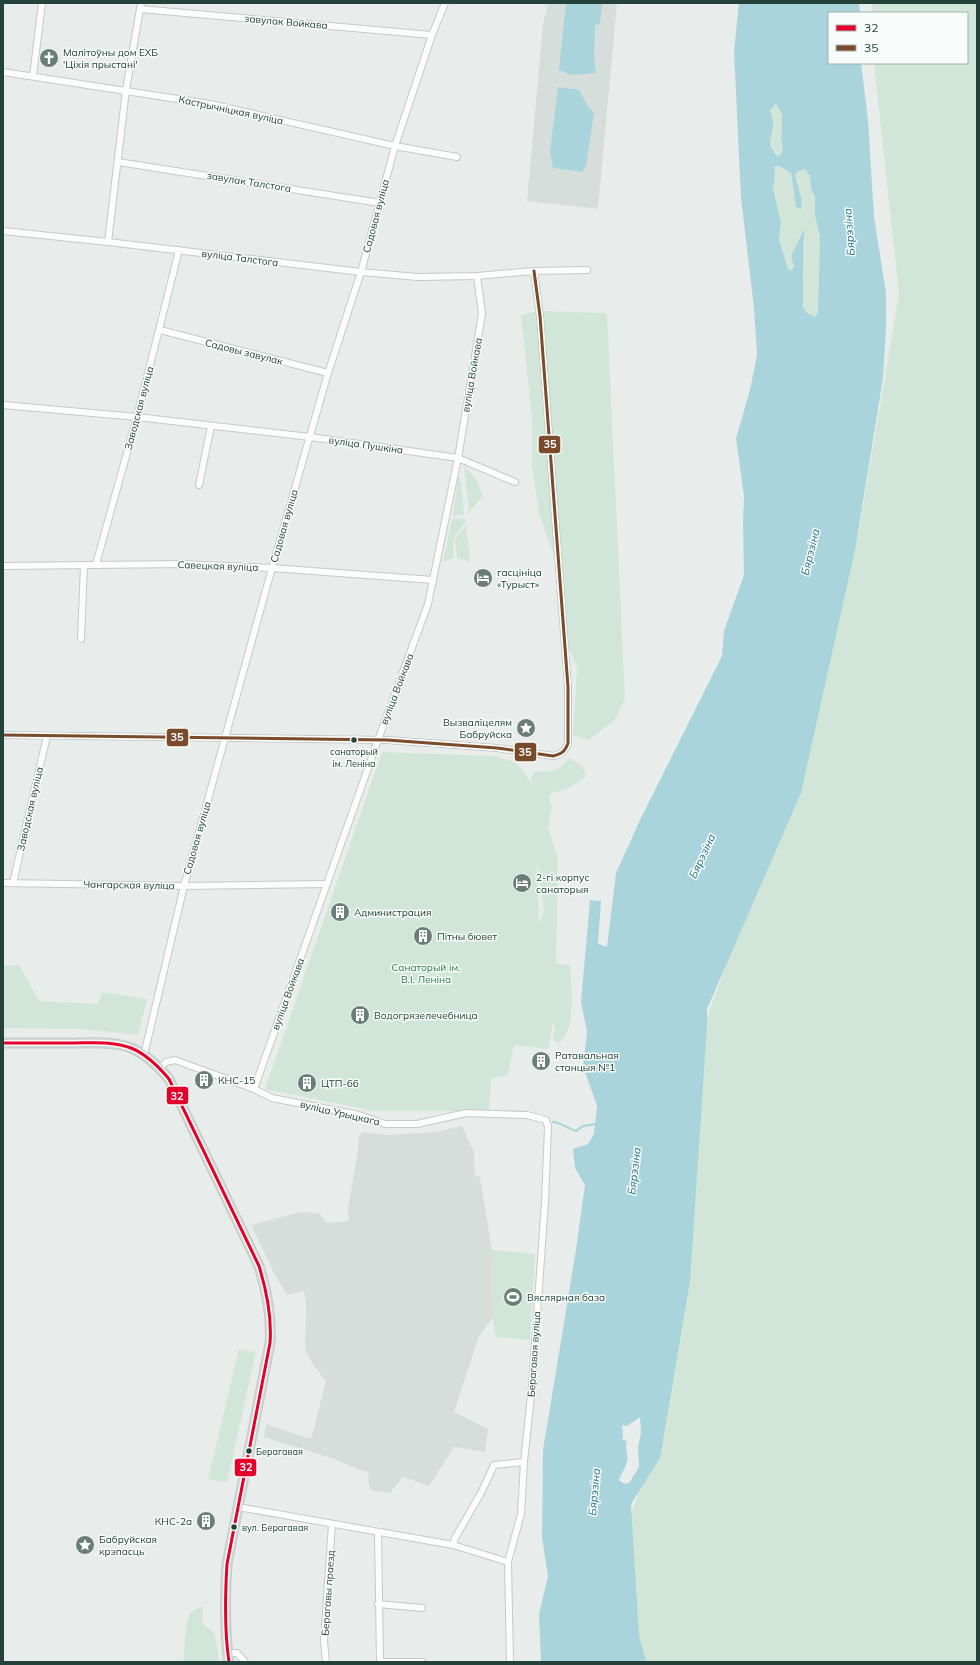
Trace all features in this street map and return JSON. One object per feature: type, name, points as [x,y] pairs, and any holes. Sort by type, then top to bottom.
[{"type":"main road","points":[[3,1043],[101,1043],[120,1045],[144,1055],[160,1068],[170,1079],[259,1266],[266,1289],[271,1325],[270,1343],[227,1564],[225,1626],[228,1657]]},
{"type":"street","points":[[33,76],[42,3]]},
{"type":"street","name":"Садовая вуліца","points":[[144,1055],[184,886],[272,568],[328,373],[361,272],[395,146],[432,36],[445,3]]},
{"type":"street","points":[[108,242],[126,90],[141,6]]},
{"type":"street","name":"завулак Войкава","points":[[141,6],[432,36]]},
{"type":"street","name":"Кастрычніцкая вуліца","points":[[3,72],[210,104],[395,146],[458,158]]},
{"type":"street","name":"завулак Талстога","points":[[118,162],[380,203]]},
{"type":"street","name":"вуліца Талстога","points":[[3,231],[361,272],[418,277],[477,276],[534,271],[587,270]]},
{"type":"street","name":"Заводская вуліца","points":[[96,564],[160,330],[179,250]]},
{"type":"street","points":[[3,735],[378,740],[497,748],[552,756],[560,755],[566,750],[568,743],[568,687],[540,316],[534,271]]},
{"type":"street","name":"вуліца Войкава","points":[[254,1089],[428,604],[458,458],[482,314],[477,276]]},
{"type":"street","name":"Садовы завулак","points":[[160,330],[328,373]]},
{"type":"street","name":"вуліца Пушкіна","points":[[3,405],[137,417],[310,437],[458,458],[515,482]]},
{"type":"street","points":[[199,485],[211,426]]},
{"type":"street","points":[[81,639],[84,564]]},
{"type":"street","name":"Савецкая вуліца","points":[[3,566],[183,564],[272,568],[433,580]]},
{"type":"street","name":"Заводская вуліца","points":[[13,883],[47,736]]},
{"type":"street","name":"Чангарская вуліца","points":[[3,883],[184,886],[327,884]]},
{"type":"street","name":"вуліца Урыцкага","points":[[160,1068],[166,1062],[175,1060],[254,1089],[272,1098],[359,1116],[385,1124],[417,1124],[466,1113],[526,1116],[546,1120],[548,1127]]},
{"type":"street","name":"Берагавая вуліца","points":[[510,1662],[508,1562],[521,1514],[545,1202],[548,1127]]},
{"type":"street","points":[[453,1545],[455,1538],[481,1493],[494,1465],[524,1462]]},
{"type":"street","points":[[238,1507],[453,1545],[508,1562]]},
{"type":"street","name":"Берагавы праезд","points":[[326,1662],[324,1641],[332,1524]]},
{"type":"street","points":[[378,1532],[380,1662],[422,1662]]},
{"type":"street","points":[[378,1604],[422,1608]]},
{"type":"street","points":[[228,1657],[237,1653],[245,1662]]},
{"type":"shaded area","points":[[548,3],[617,3],[598,209],[527,201],[543,24]]},
{"type":"shaded area","points":[[462,1126],[474,1152],[475,1176],[480,1177],[492,1250],[493,1318],[479,1336],[454,1412],[488,1429],[485,1452],[454,1447],[429,1486],[403,1477],[390,1493],[370,1490],[368,1480],[369,1472],[360,1470],[334,1459],[264,1437],[266,1424],[311,1439],[326,1381],[314,1366],[305,1349],[306,1304],[304,1291],[287,1295],[275,1275],[251,1225],[300,1212],[319,1213],[327,1223],[349,1221],[348,1208],[359,1136],[363,1132],[388,1135],[435,1132]]},
{"type":"green space","points":[[872,3],[977,3],[977,1662],[641,1662],[634,1634],[631,1516],[658,1433],[705,1023],[803,755],[858,537],[899,294],[874,64],[968,64],[968,12],[872,12]]},
{"type":"green space","points":[[776,104],[782,114],[781,140],[783,147],[781,154],[778,157],[770,143],[773,123],[770,110]]},
{"type":"green space","points":[[779,166],[791,173],[796,207],[802,201],[795,175],[798,171],[805,169],[810,176],[811,189],[815,197],[815,216],[820,237],[818,312],[815,317],[807,313],[803,307],[805,243],[803,230],[791,256],[794,267],[791,271],[788,269],[779,239],[781,222],[773,189],[775,176],[774,167]]},
{"type":"green space","points":[[539,311],[607,313],[625,699],[614,721],[588,740],[573,735],[577,667],[566,640],[558,567],[539,514],[532,467],[532,419],[521,315]]},
{"type":"green space","points":[[464,467],[476,480],[483,496],[469,512]]},
{"type":"green space","points":[[458,477],[461,480],[464,515],[453,516]]},
{"type":"green space","points":[[465,518],[466,521],[453,539],[454,558],[443,562],[452,519]]},
{"type":"green space","points":[[466,525],[470,562],[457,558],[455,539]]},
{"type":"green space","name":"Санаторый ім. В.І. Леніна","points":[[382,752],[498,757],[511,761],[520,767],[532,785],[531,778],[535,772],[554,770],[565,763],[569,758],[580,765],[584,770],[586,777],[578,783],[560,791],[551,793],[549,797],[552,808],[548,828],[558,859],[556,964],[570,965],[572,995],[571,1018],[565,1037],[559,1043],[555,1042],[553,1039],[555,1028],[553,1023],[548,1049],[514,1045],[508,1075],[491,1079],[489,1111],[374,1111],[265,1089]],"holes":[[[537,859],[544,911],[539,923]]]},
{"type":"green space","points":[[19,965],[39,1001],[98,1004],[102,992],[147,999],[138,1035],[82,1029],[3,1028],[3,966]]},
{"type":"green space","name":"Вяслярная база","points":[[492,1250],[535,1254],[530,1340],[496,1337],[493,1318]]},
{"type":"green space","points":[[239,1349],[256,1352],[227,1482],[208,1479]]},
{"type":"green space","points":[[203,1606],[202,1623],[214,1633],[218,1650],[218,1662],[183,1662],[188,1619],[193,1611]]},
{"type":"water","points":[[566,3],[602,3],[600,24],[595,25],[594,59],[596,73],[571,75],[559,70]]},
{"type":"water","name":"Бярэзіна","points":[[739,3],[859,3],[860,12],[828,12],[828,64],[861,64],[868,120],[874,217],[886,293],[883,378],[856,545],[801,793],[707,1009],[690,1281],[660,1458],[631,1504],[639,1636],[646,1662],[541,1662],[539,1614],[548,1576],[542,1537],[543,1450],[575,1256],[585,1185],[575,1168],[573,1149],[588,1144],[594,1134],[597,1106],[583,1066],[587,1032],[581,1002],[590,900],[601,901],[598,944],[607,947],[616,873],[641,818],[722,656],[724,631],[744,575],[744,496],[736,438],[750,390],[757,355],[754,308],[741,198],[734,51]],"holes":[[[776,104],[782,114],[781,140],[783,147],[781,154],[778,157],[770,143],[773,129],[770,110]],[[779,166],[791,173],[796,207],[801,209],[802,201],[795,175],[798,171],[805,169],[810,176],[811,189],[815,197],[815,216],[820,237],[818,312],[815,317],[807,313],[803,307],[804,229],[791,256],[794,267],[791,271],[788,269],[779,239],[781,222],[773,189],[775,176],[774,167]],[[640,1417],[641,1432],[638,1447],[639,1467],[629,1483],[624,1484],[619,1480],[626,1466],[627,1458],[627,1441],[622,1440],[622,1425],[627,1426]]]},
{"type":"water","points":[[558,87],[579,90],[587,105],[594,113],[586,166],[582,172],[553,168],[550,152]]},
{"type":"waterway","points":[[553,1122],[559,1123],[576,1131],[583,1126],[596,1124]]},
{"type":"transit line","name":"35","points":[[3,735],[387,740],[497,748],[553,756],[566,749],[568,743],[568,687],[540,316],[534,271]]},
{"type":"transit line","name":"32","points":[[3,1043],[110,1043],[131,1048],[152,1061],[169,1079],[259,1266],[268,1304],[270,1343],[227,1564],[225,1613],[229,1662]]},
{"type":"place","name":"Малітоўны дом ЕХБ 'Ціхія прыстані'","points":[[49,58]]},
{"type":"place","name":"гасцініца «Турыст»","points":[[483,578]]},
{"type":"place","name":"Вызваліцелям Бабруйска","points":[[526,728]]},
{"type":"place","name":"санаторый ім. Леніна","points":[[354,740]]},
{"type":"place","name":"2-гі корпус санаторыя","points":[[522,883]]},
{"type":"place","name":"Администрация","points":[[340,912]]},
{"type":"place","name":"Пітны бювет","points":[[423,936]]},
{"type":"place","name":"Водогрязелечебница","points":[[360,1015]]},
{"type":"place","name":"Ратавальная станцыя №1","points":[[541,1061]]},
{"type":"place","name":"КНС-15","points":[[204,1080]]},
{"type":"place","name":"ЦТП-66","points":[[307,1083]]},
{"type":"place","name":"Вяслярная база","points":[[513,1297]]},
{"type":"place","name":"Берагавая","points":[[249,1451]]},
{"type":"place","name":"КНС-2а","points":[[206,1521]]},
{"type":"place","name":"вул. Берагавая","points":[[234,1527]]},
{"type":"place","name":"Бабруйская крэпасць","points":[[85,1545]]}]
